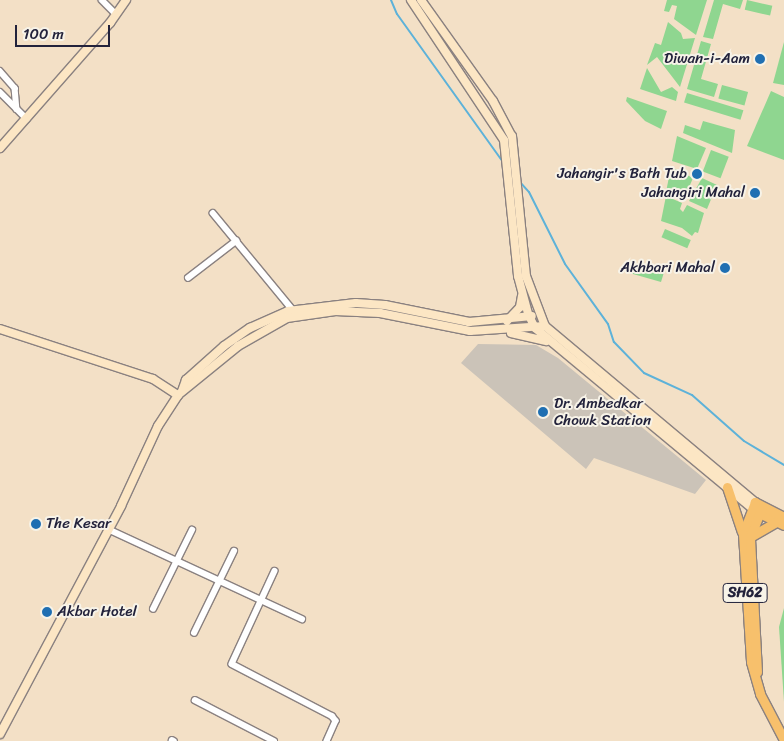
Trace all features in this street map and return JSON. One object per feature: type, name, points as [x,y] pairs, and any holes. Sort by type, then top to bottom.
[{"type":"main road","points":[[0,148],[27,119],[126,0]]},
{"type":"main road","points":[[411,0],[484,106],[511,155]]},
{"type":"main road","points":[[421,0],[493,101],[512,136],[513,188],[522,293],[529,317],[535,328],[548,342],[727,487],[781,521]]},
{"type":"main road","points":[[484,106],[493,101]]},
{"type":"main road","points":[[516,222],[526,276],[539,315],[545,326],[757,507]]},
{"type":"main road","points":[[507,321],[520,307],[522,293]]},
{"type":"main road","points":[[0,734],[108,529],[151,438],[180,393],[186,380],[224,346],[275,315],[293,310],[373,303],[469,322],[507,321],[539,315]]},
{"type":"main road","points":[[180,393],[260,331],[307,313],[366,311],[463,330],[499,331],[545,326]]},
{"type":"main road","points":[[0,329],[152,379],[180,393]]},
{"type":"main road","points":[[499,331],[548,342]]},
{"type":"main road","points":[[727,487],[747,536],[781,521]]},
{"type":"main road","name":"SH62","points":[[757,507],[747,536],[757,685],[784,740]]},
{"type":"street","points":[[102,0],[116,14]]},
{"type":"street","points":[[0,72],[15,88],[17,109]]},
{"type":"street","points":[[0,92],[27,119]]},
{"type":"street","points":[[213,213],[293,310]]},
{"type":"street","points":[[188,278],[236,241]]},
{"type":"street","points":[[108,529],[302,619]]},
{"type":"street","points":[[153,609],[192,530]]},
{"type":"street","points":[[194,633],[234,551]]},
{"type":"street","points":[[275,571],[232,664],[332,716],[336,721],[327,741]]},
{"type":"street","points":[[195,700],[274,741]]},
{"type":"shaded area","name":"Dr. Ambedkar Chowk Station","points":[[478,344],[536,345],[558,358],[706,480],[695,494],[594,458],[586,469],[461,363]]},
{"type":"green space","points":[[667,0],[707,0],[696,35],[674,19],[677,6],[672,5],[669,12],[664,11]]},
{"type":"green space","points":[[714,0],[743,0],[740,9],[723,4],[713,39],[703,37]]},
{"type":"green space","points":[[747,0],[772,6],[770,16],[745,10]]},
{"type":"green space","points":[[668,22],[681,33],[683,39],[695,38],[680,87],[657,57],[647,65],[655,43],[661,45]]},
{"type":"green space","points":[[701,41],[711,44],[701,79],[718,84],[714,97],[687,89]]},
{"type":"green space","points":[[784,42],[784,85],[773,83]]},
{"type":"green space","points":[[647,68],[661,92],[672,87],[678,92],[676,101],[640,89]]},
{"type":"green space","points":[[722,85],[748,92],[744,106],[718,99]]},
{"type":"green space","points":[[771,91],[784,97],[784,160],[747,146]]},
{"type":"green space","points":[[687,93],[743,110],[740,120],[684,103]]},
{"type":"green space","points":[[627,97],[667,111],[661,129],[645,121],[626,101]]},
{"type":"green space","points":[[703,121],[735,130],[732,153],[683,133],[685,125],[700,130]]},
{"type":"green space","points":[[677,136],[706,148],[697,169],[672,161]]},
{"type":"green space","points":[[711,150],[729,157],[720,178],[703,171]]},
{"type":"green space","points":[[671,167],[693,178],[684,199],[666,192]]},
{"type":"green space","points":[[702,178],[717,185],[707,209],[689,201]]},
{"type":"green space","points":[[666,196],[682,203],[680,209],[683,212],[687,205],[704,213],[698,233],[695,232],[692,236],[682,228],[661,221]]},
{"type":"green space","points":[[665,229],[691,240],[687,248],[661,237]]},
{"type":"green space","points":[[628,264],[665,269],[661,282],[626,272]]},
{"type":"green space","points":[[784,608],[784,702],[779,627]]},
{"type":"waterway","points":[[391,0],[397,14],[503,162]]},
{"type":"waterway","points":[[519,181],[529,192],[565,264],[608,324],[614,342],[644,373],[692,395],[744,441],[784,465]]},
{"type":"place","name":"Diwan-i-Aam","points":[[760,59]]},
{"type":"place","name":"Jahangir's Bath Tub","points":[[697,174]]},
{"type":"place","name":"Jahangiri Mahal","points":[[755,193]]},
{"type":"place","name":"Akhbari Mahal","points":[[725,268]]},
{"type":"place","name":"Dr. Ambedkar Chowk Station","points":[[543,412]]},
{"type":"place","name":"The Kesar","points":[[36,524]]},
{"type":"place","name":"Akbar Hotel","points":[[47,612]]}]
